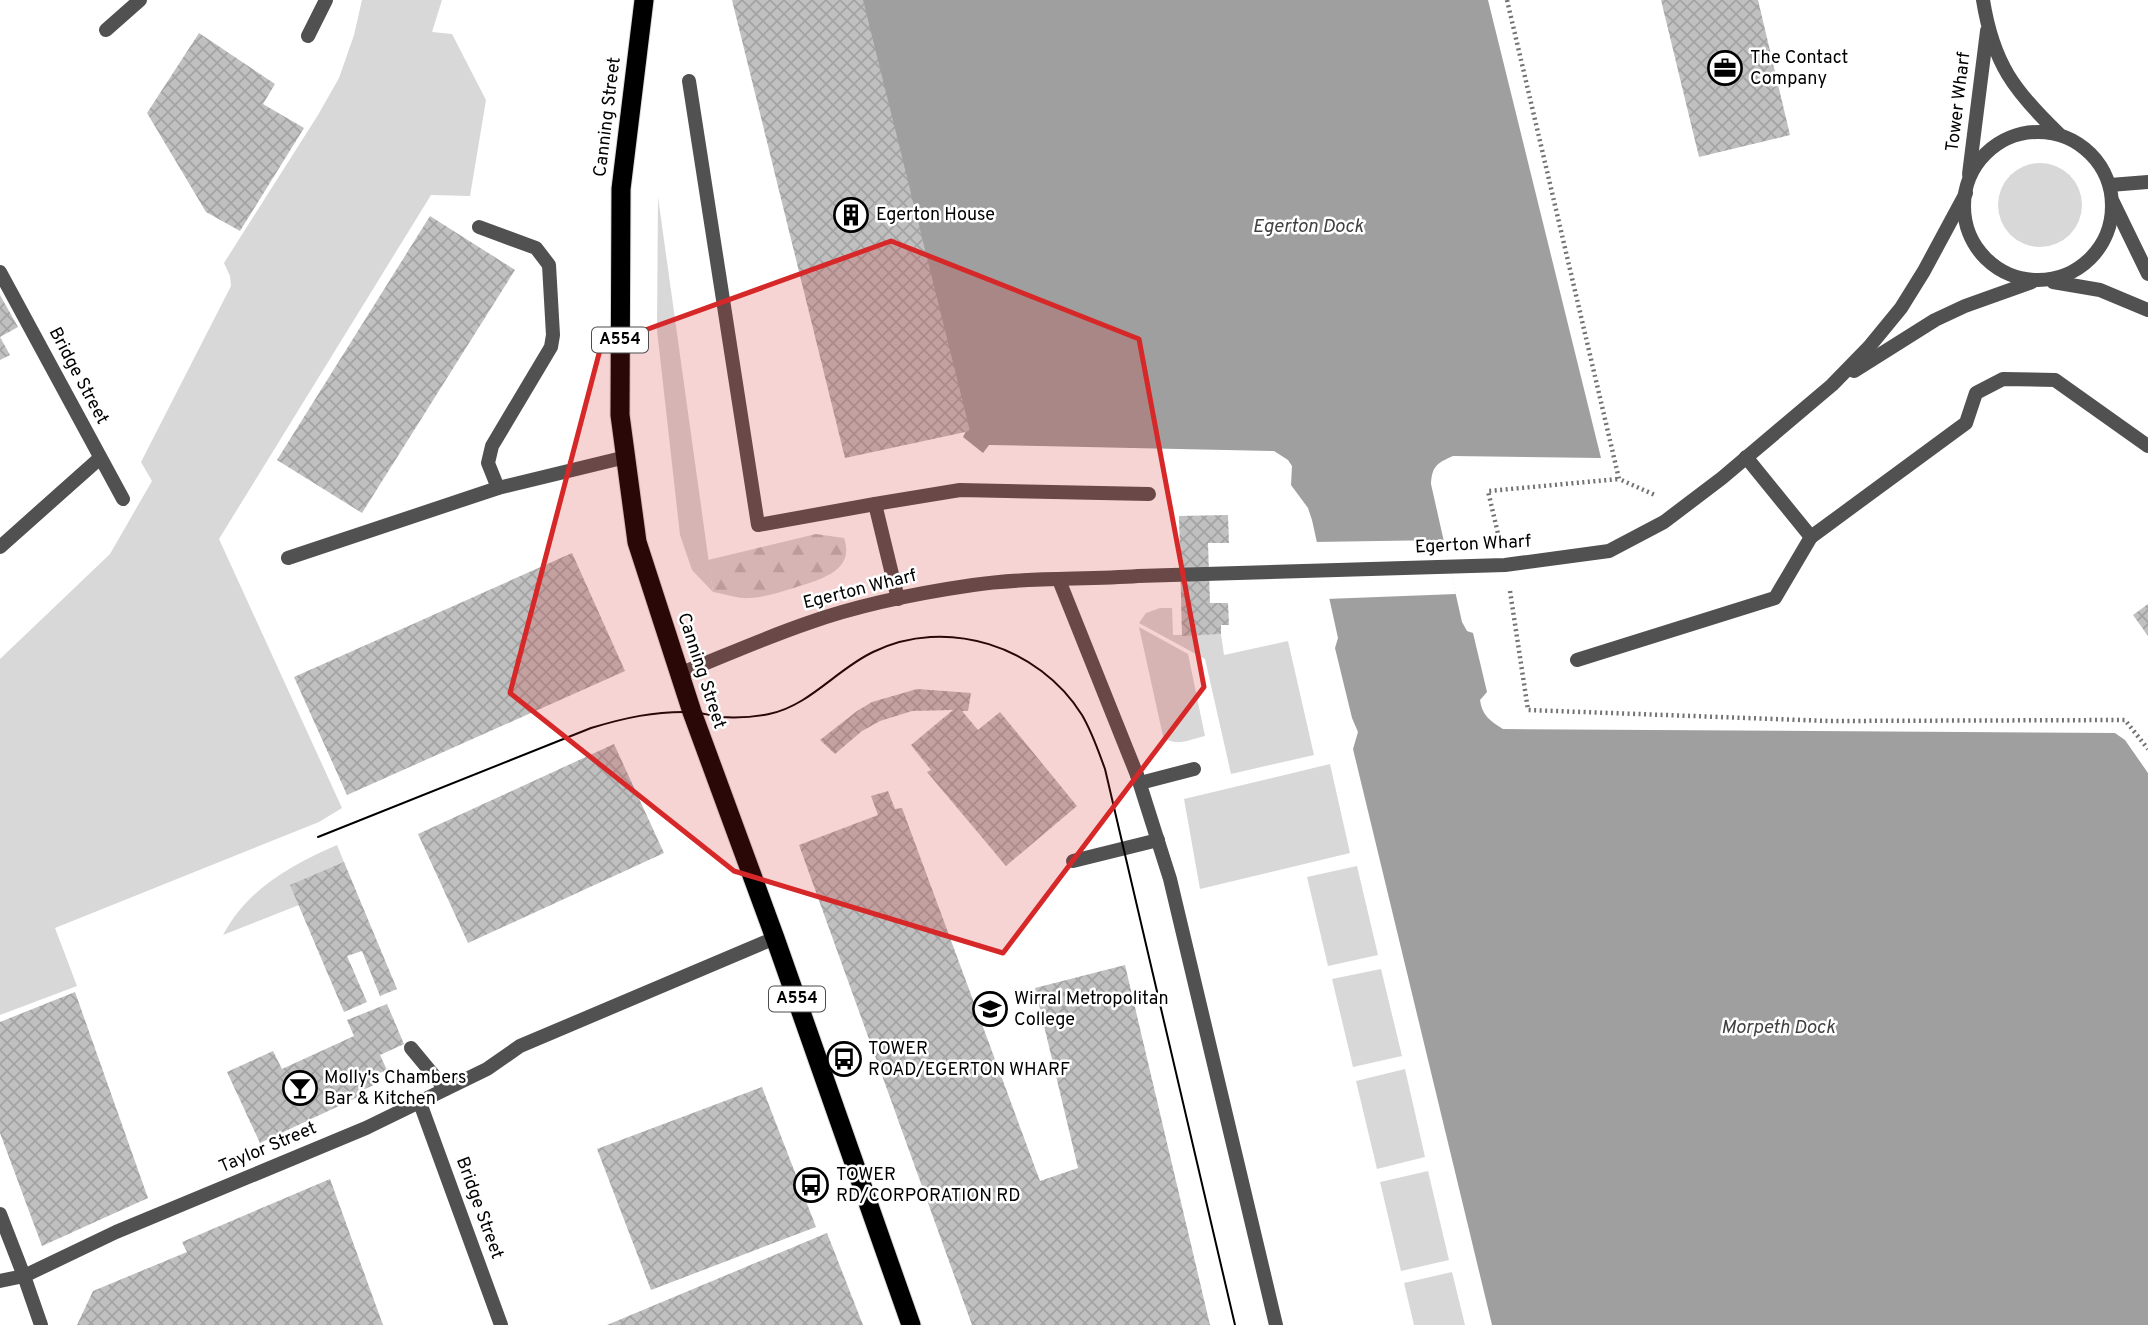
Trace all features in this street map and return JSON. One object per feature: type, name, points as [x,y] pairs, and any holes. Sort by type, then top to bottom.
[{"type":"highway","name":"Canning Street","points":[[644,0],[621,188],[620,415],[637,542],[679,674],[911,1325]]},
{"type":"street","points":[[106,30],[140,0]]},
{"type":"street","points":[[308,36],[326,0]]},
{"type":"street","name":"Tower Wharf","points":[[1983,0],[1987,26],[1998,58],[2011,81],[2024,99],[2059,134]]},
{"type":"street","name":"Tower Wharf","points":[[1967,187],[1987,26]]},
{"type":"street","points":[[689,81],[758,525],[960,490],[1149,495]]},
{"type":"street","points":[[2148,274],[2111,193],[2105,173],[2092,155],[2074,141],[2059,134],[2031,132],[1997,144],[1978,162],[1967,187],[1965,218],[1971,238],[1987,260],[2010,276],[2100,290],[2148,310]]},
{"type":"street","points":[[2111,193],[2148,182]]},
{"type":"street","name":"Egerton Wharf","points":[[679,674],[807,623],[862,607],[975,584],[1020,580],[1505,565],[1609,551],[1664,522],[1683,508],[1832,385],[1869,347],[1901,308],[1924,271],[1967,187]]},
{"type":"street","points":[[2042,281],[2066,275],[2084,266],[2096,254],[2111,223],[2111,193]]},
{"type":"street","points":[[479,227],[536,248],[549,265],[553,335],[551,347],[492,446],[488,463],[498,488]]},
{"type":"street","name":"Bridge Street","points":[[0,272],[123,499]]},
{"type":"street","name":"Egerton Wharf","points":[[1832,385],[1935,320],[1965,306],[2042,281]]},
{"type":"street","points":[[1577,660],[1775,598],[1811,537],[1966,423],[1976,393],[2003,379],[2055,380],[2148,446]]},
{"type":"street","points":[[288,558],[498,488],[626,457]]},
{"type":"street","points":[[1746,457],[1811,537]]},
{"type":"street","points":[[0,547],[100,458]]},
{"type":"street","points":[[875,504],[898,599]]},
{"type":"street","points":[[1059,580],[1139,779],[1170,879],[1276,1325]]},
{"type":"street","points":[[1139,779],[1194,769]]},
{"type":"street","points":[[1073,861],[1158,840]]},
{"type":"street","name":"Taylor Street","points":[[0,1281],[24,1276],[116,1233],[366,1128],[487,1069],[520,1046],[775,938]]},
{"type":"street","points":[[411,1048],[445,1089]]},
{"type":"street","name":"Bridge Street","points":[[420,1103],[501,1325]]},
{"type":"street","points":[[0,1214],[41,1325]]},
{"type":"path","points":[[1507,0],[1619,479]]},
{"type":"path","points":[[1683,508],[1619,479],[1488,491],[1505,565],[1528,710],[1829,721],[2125,720],[2148,749]]},
{"type":"highlighted area","points":[[891,241],[1139,339],[1204,687],[1003,953],[734,871],[510,693],[601,346]]},
{"type":"green space","points":[[362,0],[442,0],[432,32],[452,34],[486,100],[470,196],[431,195],[219,539],[342,808],[319,822],[55,928],[77,986],[0,1015],[0,659],[110,554],[152,481],[141,462],[231,286],[224,263],[339,78],[354,35]]},
{"type":"green space","points":[[2040,163],[2056,166],[2070,175],[2079,189],[2082,205],[2079,221],[2070,235],[2056,244],[2040,247],[2024,244],[2010,235],[2001,221],[1998,205],[2001,189],[2010,175],[2024,166]]},
{"type":"green space","points":[[658,197],[713,592],[692,570],[680,535],[657,330]]},
{"type":"green space","points":[[816,534],[844,538],[845,559],[840,567],[824,578],[762,597],[742,598],[713,592],[708,560]]},
{"type":"green space","points":[[1160,608],[1172,608],[1173,635],[1221,634],[1224,655],[1288,641],[1314,755],[1231,774],[1205,659],[1139,623],[1146,613]]},
{"type":"green space","points":[[1139,627],[1188,654],[1205,736],[1177,742],[1167,740],[1163,736]]},
{"type":"green space","points":[[1330,764],[1350,853],[1200,889],[1184,799]]},
{"type":"green space","points":[[337,845],[344,862],[299,905],[223,935],[244,904],[272,880]]},
{"type":"green space","points":[[1357,866],[1378,955],[1328,966],[1307,877]]},
{"type":"green space","points":[[1381,969],[1402,1056],[1353,1067],[1332,979]]},
{"type":"green space","points":[[1405,1069],[1425,1157],[1377,1169],[1356,1081]]},
{"type":"green space","points":[[1428,1171],[1449,1260],[1401,1271],[1380,1182]]},
{"type":"green space","points":[[1452,1272],[1465,1325],[1414,1325],[1404,1283]]},
{"type":"water","points":[[861,0],[1488,0],[1601,458],[1453,456],[1439,463],[1434,469],[1431,484],[1462,622],[1467,631],[1473,633],[1487,692],[1480,700],[1483,710],[1503,729],[2115,733],[2125,740],[2148,773],[2148,1325],[1492,1325],[1353,749],[1358,732],[1335,648],[1338,638],[1312,520],[1308,508],[1291,485],[1292,466],[1274,451],[989,445],[983,453],[963,437],[966,431]]},
{"type":"pier","points":[[1444,540],[1456,594],[1326,599],[1313,542]]},
{"type":"building","name":"Egerton House","points":[[732,0],[863,0],[970,431],[845,458]]},
{"type":"building","name":"The Contact Company","points":[[1661,0],[1758,0],[1790,135],[1699,157]]},
{"type":"building","points":[[199,33],[275,84],[263,104],[304,128],[240,231],[206,212],[147,113]]},
{"type":"building","points":[[430,216],[515,270],[362,513],[277,460]]},
{"type":"building","points":[[0,295],[18,327],[0,337]]},
{"type":"building","points":[[0,337],[10,355],[0,360]]},
{"type":"building","points":[[1228,515],[1229,543],[1208,543],[1210,603],[1228,603],[1229,625],[1221,625],[1221,634],[1182,636],[1179,516]]},
{"type":"building","points":[[572,553],[625,671],[347,795],[294,677]]},
{"type":"building","points":[[2148,604],[2148,636],[2133,615]]},
{"type":"building","points":[[917,689],[971,693],[968,711],[962,711],[978,730],[1000,712],[1077,806],[1006,866],[927,772],[931,770],[911,745],[953,710],[912,711],[880,721],[862,731],[835,754],[820,740],[872,702]]},
{"type":"building","points":[[614,744],[664,853],[468,943],[418,834]]},
{"type":"building","points":[[888,791],[895,809],[902,808],[1040,1181],[1078,1168],[1035,988],[1125,965],[1210,1325],[972,1325],[799,845],[878,815],[871,796]]},
{"type":"building","points":[[344,862],[397,989],[380,996],[362,951],[347,956],[367,1002],[344,1012],[290,885]]},
{"type":"building","points":[[75,992],[148,1198],[42,1246],[0,1133],[0,1022]]},
{"type":"building","name":"Molly's Chambers Bar & Kitchen","points":[[387,1004],[404,1044],[380,1055],[387,1070],[373,1076],[376,1084],[356,1093],[358,1097],[260,1143],[227,1072],[273,1051],[282,1069],[354,1036],[347,1020]]},
{"type":"building","points":[[762,1087],[816,1227],[651,1290],[597,1149]]},
{"type":"building","points":[[330,1179],[383,1325],[77,1325],[93,1291],[187,1252],[182,1242]]},
{"type":"building","points":[[827,1233],[863,1325],[607,1325]]},
{"type":"tram line","points":[[318,837],[603,724],[664,713],[694,712],[739,717],[783,710],[810,695],[860,659],[901,642],[930,637],[960,638],[989,644],[1016,655],[1041,671],[1064,691],[1086,721],[1105,769],[1235,1325]]},
{"type":"place","name":"The Contact Company","points":[[1725,68]]},
{"type":"place","name":"Egerton House","points":[[851,215]]},
{"type":"place","name":"Wirral Metropolitan College","points":[[990,1009]]},
{"type":"place","name":"TOWER ROAD/EGERTON WHARF","points":[[844,1059]]},
{"type":"place","name":"Molly's Chambers Bar & Kitchen","points":[[300,1088]]},
{"type":"place","name":"TOWER RD/CORPORATION RD","points":[[811,1185]]},
{"type":"water label","name":"Egerton Dock","points":[[1308,227]]},
{"type":"water label","name":"Morpeth Dock","points":[[1778,1028]]}]
